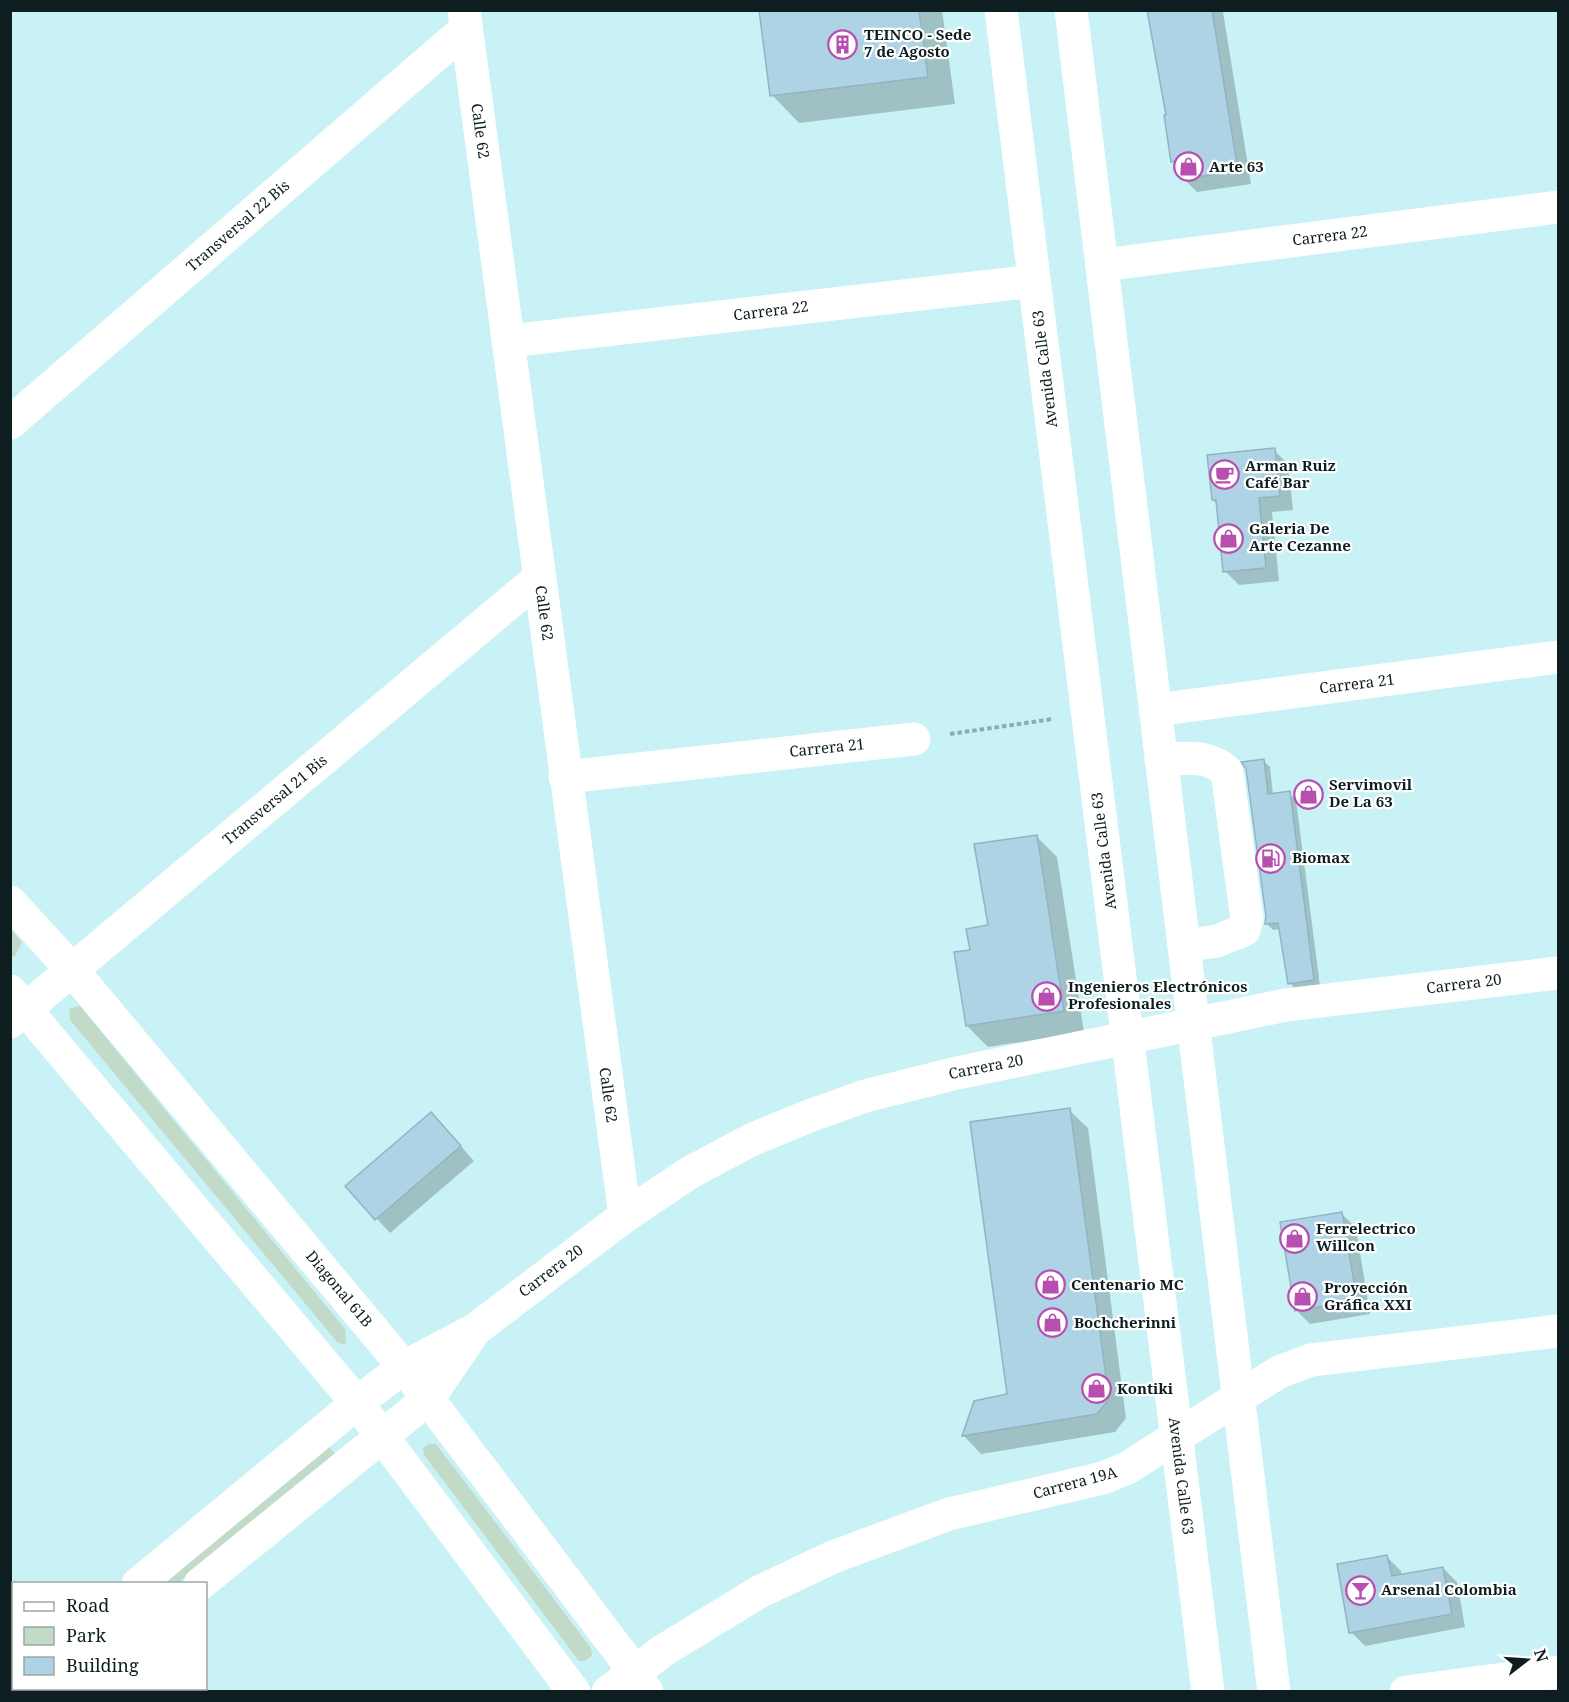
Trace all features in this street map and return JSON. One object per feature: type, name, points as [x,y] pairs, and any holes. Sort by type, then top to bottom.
[{"type":"street","name":"Avenida Calle 63","points":[[1001,10],[1208,1692]]},
{"type":"street","points":[[1071,10],[1274,1692]]},
{"type":"street","name":"Calle 62","points":[[465,20],[625,1216]]},
{"type":"street","name":"Transversal 22 Bis","points":[[10,423],[465,20]]},
{"type":"street","name":"Carrera 22","points":[[1102,265],[1558,207]]},
{"type":"street","name":"Carrera 22","points":[[508,341],[1034,280]]},
{"type":"street","name":"Transversal 21 Bis","points":[[16,1007],[73,970],[539,578]]},
{"type":"street","name":"Carrera 21","points":[[1156,710],[1558,657]]},
{"type":"street","name":"Carrera 21","points":[[565,777],[914,739]]},
{"type":"street","points":[[1161,760],[1194,757],[1220,764],[1227,772],[1247,919],[1244,930],[1216,941],[1184,946]]},
{"type":"street","name":"Diagonal 61B","points":[[10,902],[73,970],[404,1367],[641,1682]]},
{"type":"street","name":"Carrera 20","points":[[140,1582],[357,1403],[404,1367],[476,1329],[625,1216],[689,1173],[751,1140],[865,1096],[957,1072],[1286,1005],[1558,973]]},
{"type":"street","points":[[16,1007],[357,1403],[574,1692]]},
{"type":"street","name":"Carrera 20","points":[[202,1582],[428,1399],[476,1329]]},
{"type":"street","name":"Carrera 19A","points":[[608,1692],[641,1682],[664,1650],[759,1592],[833,1557],[950,1514],[1103,1478],[1126,1468],[1176,1438],[1279,1372],[1311,1360],[1558,1331]]},
{"type":"street","points":[[1406,1692],[1558,1672]]},
{"type":"path","points":[[914,739],[1088,714]]},
{"type":"green space","points":[[11,930],[22,942],[15,956],[11,957]]},
{"type":"green space","points":[[80,1006],[345,1329],[346,1345],[337,1342],[70,1020],[69,1009]]},
{"type":"green space","points":[[429,1444],[436,1444],[591,1648],[592,1656],[585,1661],[579,1661],[424,1455],[423,1448]]},
{"type":"green space","points":[[328,1445],[336,1455],[179,1582],[163,1582]]},
{"type":"green space","points":[[10,1653],[12,1653],[12,1690],[54,1691],[11,1691]]},
{"type":"building","name":"TEINCO - Sede 7 de Agosto","points":[[759,10],[919,10],[928,77],[770,96]]},
{"type":"building","points":[[1147,10],[1212,10],[1238,171],[1181,179],[1178,160],[1171,162],[1164,115],[1166,115]]},
{"type":"building","points":[[1275,448],[1280,496],[1259,498],[1266,568],[1223,572],[1216,500],[1212,500],[1207,455]]},
{"type":"building","name":"Biomax","points":[[1264,759],[1268,794],[1290,791],[1314,980],[1288,984],[1278,923],[1265,924],[1266,916],[1246,769],[1241,762]]},
{"type":"building","points":[[1037,835],[1064,1011],[966,1026],[954,952],[970,950],[966,929],[988,925],[974,844]]},
{"type":"building","points":[[1070,1108],[1109,1399],[1097,1414],[962,1436],[974,1401],[1007,1394],[970,1122]]},
{"type":"building","points":[[431,1112],[461,1146],[375,1220],[345,1186]]},
{"type":"building","points":[[1342,1212],[1357,1300],[1295,1311],[1280,1222]]},
{"type":"building","points":[[1387,1555],[1392,1576],[1443,1567],[1452,1614],[1349,1633],[1337,1564]]},
{"type":"place","name":"TEINCO - Sede 7 de Agosto","points":[[843,44]]},
{"type":"place","name":"Arte 63","points":[[1188,167]]},
{"type":"place","name":"Arman Ruiz Café Bar","points":[[1224,475]]},
{"type":"place","name":"Galeria De Arte Cezanne","points":[[1228,538]]},
{"type":"place","name":"Servimovil De La 63","points":[[1308,794]]},
{"type":"place","name":"Biomax","points":[[1271,858]]},
{"type":"place","name":"Ingenieros Electrónicos Profesionales","points":[[1047,996]]},
{"type":"place","name":"Ferrelectrico Willcon","points":[[1295,1238]]},
{"type":"place","name":"Centenario MC","points":[[1050,1285]]},
{"type":"place","name":"Proyección Gráfica XXI","points":[[1303,1297]]},
{"type":"place","name":"Bochcherinni","points":[[1053,1323]]},
{"type":"place","name":"Kontiki","points":[[1096,1389]]},
{"type":"place","name":"Arsenal Colombia","points":[[1360,1590]]}]
